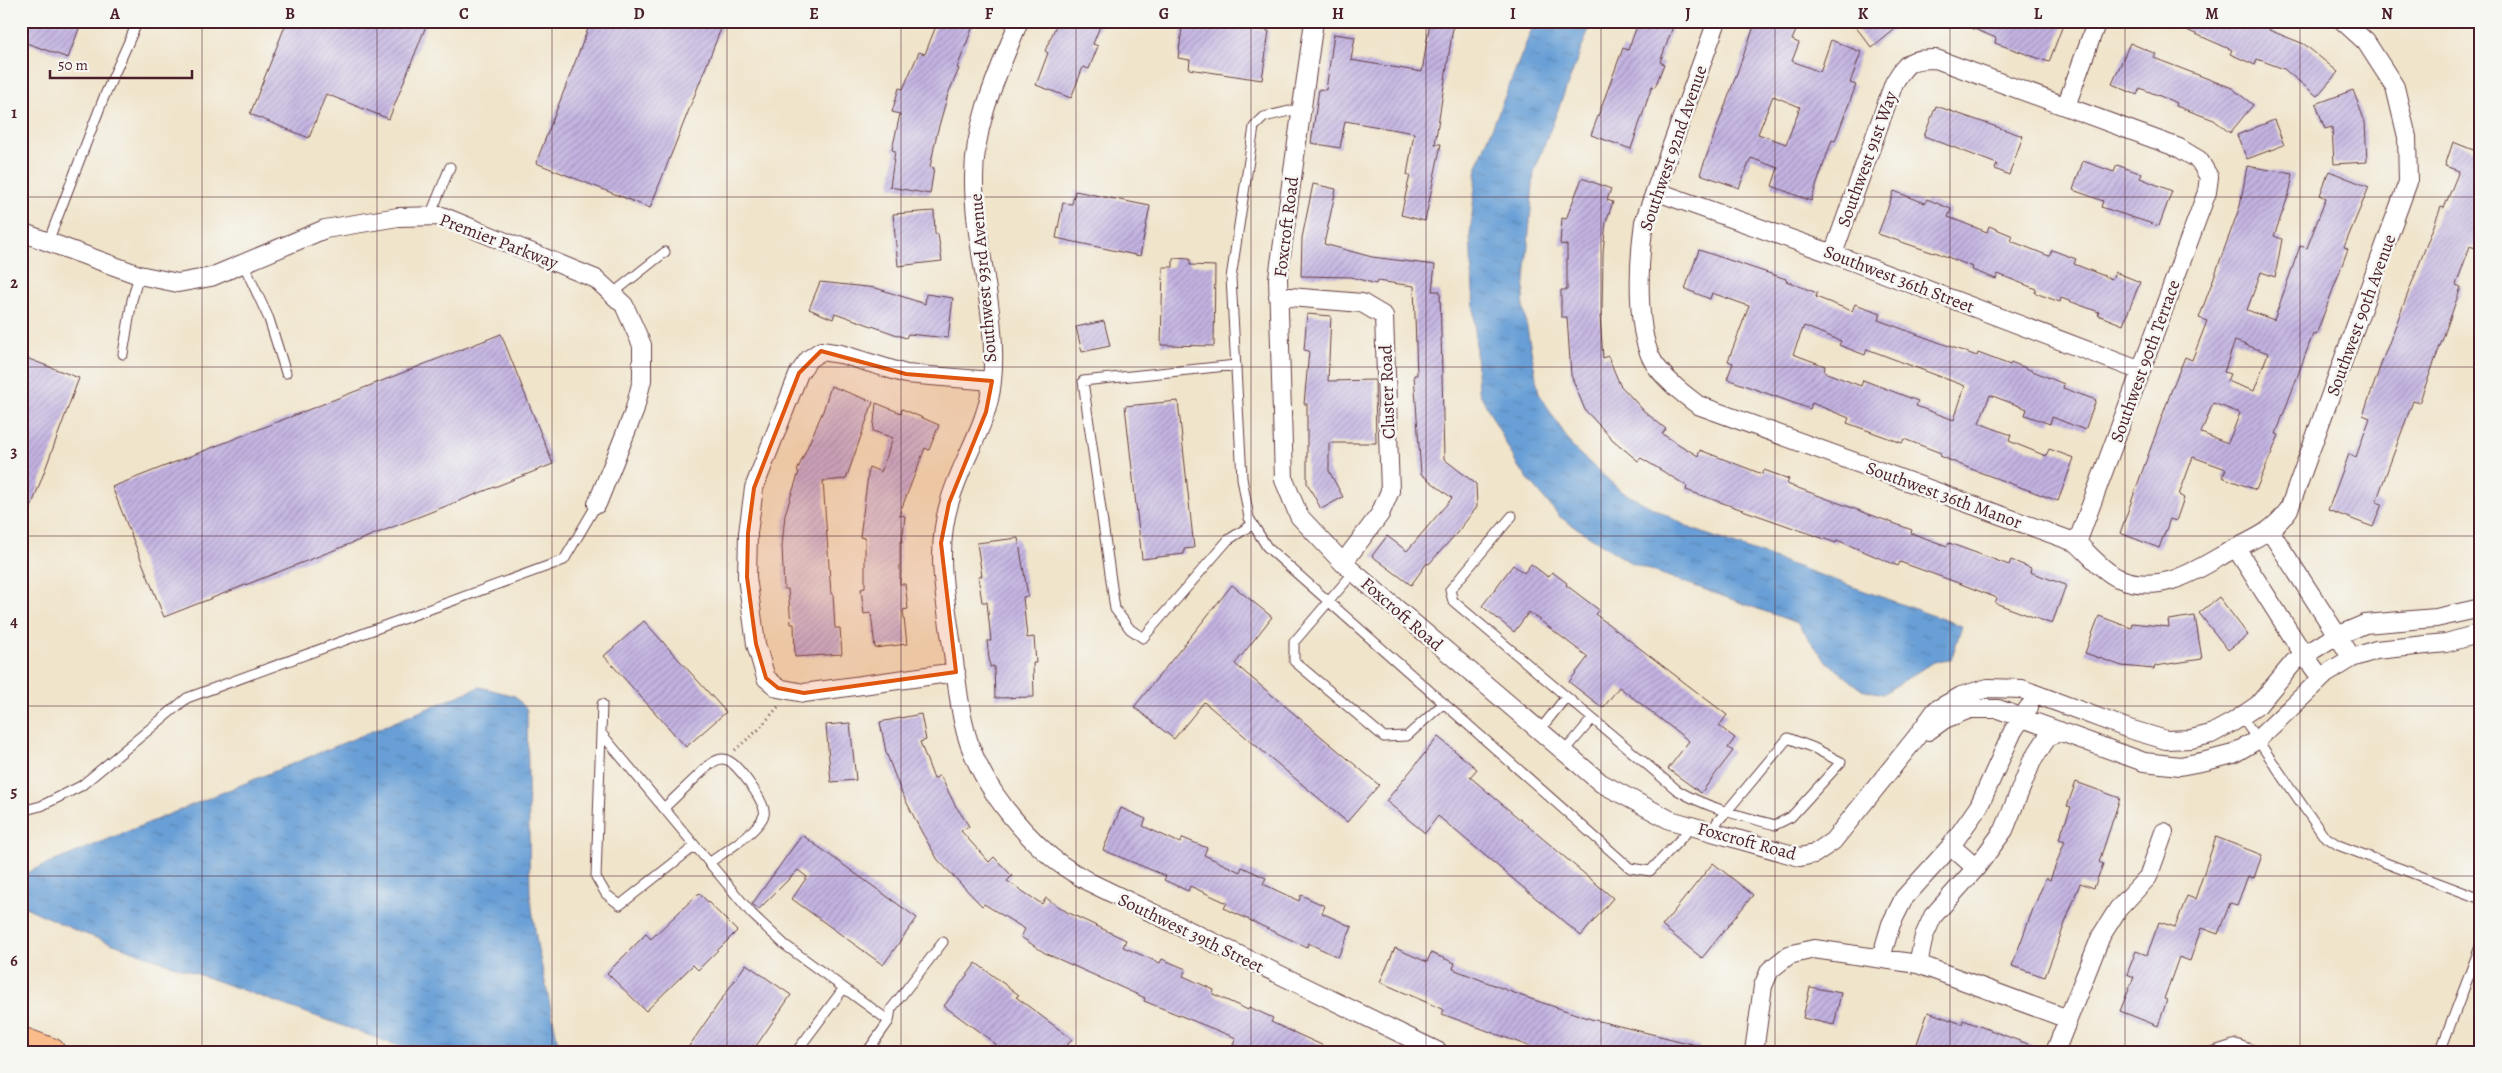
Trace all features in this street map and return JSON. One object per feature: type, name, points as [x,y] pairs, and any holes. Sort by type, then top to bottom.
[{"type":"highway","points":[[21,1041],[51,1052]]},
{"type":"street","name":"Southwest 93rd Avenue","points":[[979,769],[963,723],[942,572],[942,543],[949,503],[986,412],[992,381],[992,334],[977,228],[974,177],[978,133],[991,92],[1019,21]]},
{"type":"street","name":"Foxcroft Road","points":[[1314,21],[1278,278],[1284,480],[1299,516],[1348,568],[1601,783],[1670,820],[1800,858],[1814,854],[1833,840],[1915,739]]},
{"type":"street","name":"Southwest 92nd Avenue","points":[[1654,364],[1643,334],[1639,255],[1644,222],[1717,21]]},
{"type":"street","points":[[2066,106],[2097,21]]},
{"type":"street","name":"Southwest 90th Avenue","points":[[2270,531],[2289,509],[2408,182],[2407,137],[2395,87],[2366,42],[2343,21]]},
{"type":"street","name":"Southwest 91st Way","points":[[1832,254],[1894,83],[1905,65],[1919,59],[1936,59],[2066,106]]},
{"type":"street","name":"Southwest 90th Terrace","points":[[2066,106],[2179,148],[2199,160],[2209,177],[2206,192],[2077,543]]},
{"type":"street","name":"Southwest 36th Street","points":[[1655,191],[1832,254],[2141,371]]},
{"type":"street","name":"Premier Parkway","points":[[21,232],[139,275],[178,283],[211,277],[325,229],[398,217],[442,216],[596,279],[624,305],[642,345],[642,380],[634,412],[597,504]]},
{"type":"street","name":"Cluster Road","points":[[1278,296],[1362,303],[1384,316],[1390,490],[1380,514],[1348,568]]},
{"type":"street","points":[[956,672],[804,693],[778,688],[766,678],[756,644],[747,577],[748,533],[754,488],[798,373],[809,360],[821,351],[841,354],[906,374],[992,381]]},
{"type":"street","name":"Southwest 36th Manor","points":[[1654,364],[1674,387],[1698,405],[2077,543],[2117,577],[2142,585],[2162,584],[2180,579],[2270,531]]},
{"type":"street","points":[[2270,531],[2352,658]]},
{"type":"street","points":[[2236,548],[2304,655],[2321,678]]},
{"type":"street","points":[[1915,739],[1936,710],[1961,696],[1988,688],[2022,689],[2166,740],[2191,739],[2211,734],[2258,704],[2287,669],[2304,655],[2338,635],[2365,624],[2436,618],[2481,608]]},
{"type":"street","points":[[1915,739],[1945,719],[1970,709],[1998,709],[2022,716],[2144,762],[2180,766],[2234,754],[2258,740],[2321,678],[2352,658],[2376,650],[2446,643],[2481,633]]},
{"type":"street","points":[[1881,958],[1891,924],[1904,898],[1950,846],[1979,806],[2022,716],[2038,695]]},
{"type":"street","points":[[1918,964],[1924,936],[1933,916],[1976,868],[2004,830],[2032,761],[2046,738],[2060,731]]},
{"type":"street","name":"Southwest 39th Street","points":[[979,769],[1015,823],[1052,858],[1088,882],[1439,1052]]},
{"type":"street","points":[[2055,1052],[2101,936],[2118,909],[2148,877],[2164,832]]},
{"type":"street","points":[[1950,846],[1976,868]]},
{"type":"street","points":[[1754,1052],[1762,986],[1770,970],[1789,955],[1814,949],[1918,964],[2068,1019]]},
{"type":"lane","points":[[48,242],[104,97],[138,21]]},
{"type":"lane","points":[[1302,108],[1264,117],[1254,127],[1231,278],[1242,478],[1249,518],[1267,547],[1630,868],[1650,871],[1692,827]]},
{"type":"lane","points":[[430,216],[450,167]]},
{"type":"lane","points":[[612,294],[665,252]]},
{"type":"lane","points":[[243,264],[268,319],[286,373]]},
{"type":"lane","points":[[123,354],[132,300],[139,275]]},
{"type":"lane","points":[[1236,365],[1083,381],[1115,609],[1130,629],[1143,638],[1228,540],[1253,524]]},
{"type":"lane","points":[[21,811],[41,806],[81,786],[187,698],[564,560],[597,504]]},
{"type":"lane","points":[[1512,516],[1450,590],[1453,601],[1677,790],[1697,802],[1727,811],[1775,825],[1791,817],[1841,762],[1814,748],[1788,738],[1727,811],[1717,822],[1713,832]]},
{"type":"lane","points":[[1348,568],[1329,600],[1294,642],[1294,661],[1384,737],[1408,736],[1444,703]]},
{"type":"lane","points":[[1539,731],[1566,697]]},
{"type":"lane","points":[[602,704],[596,877],[606,894],[620,906],[695,846]]},
{"type":"lane","points":[[2241,716],[2323,834],[2338,845],[2481,899]]},
{"type":"lane","points":[[1564,752],[1592,719]]},
{"type":"lane","points":[[601,733],[752,914],[785,945],[889,1021]]},
{"type":"lane","points":[[664,808],[709,765],[718,759],[734,762],[764,804],[766,813],[760,824],[709,863]]},
{"type":"lane","points":[[867,1052],[889,1021],[892,1009],[943,942]]},
{"type":"lane","points":[[2440,1052],[2481,944]]},
{"type":"lane","points":[[796,1052],[844,988]]},
{"type":"lane","points":[[2211,1052],[2236,1044],[2258,1052]]},
{"type":"path","points":[[725,759],[758,730],[778,706],[786,690]]},
{"type":"highlighted area","points":[[821,351],[906,374],[992,381],[986,412],[949,503],[941,543],[956,672],[804,693],[778,688],[766,678],[756,644],[747,577],[748,533],[754,488],[799,373]]},
{"type":"water","points":[[1535,21],[1592,21],[1534,172],[1523,306],[1539,394],[1573,448],[1621,491],[1692,529],[1962,626],[1951,660],[1933,662],[1883,694],[1861,689],[1825,660],[1797,623],[1631,563],[1560,517],[1519,468],[1478,390],[1470,235],[1477,166]]},
{"type":"water","points":[[480,687],[515,696],[527,710],[530,893],[537,944],[560,1052],[416,1052],[77,931],[21,905],[21,875]]},
{"type":"building","points":[[21,21],[82,21],[68,58],[21,41]]},
{"type":"building","points":[[287,21],[428,21],[389,119],[326,94],[309,138],[250,114]]},
{"type":"building","points":[[591,21],[724,21],[650,208],[536,163]]},
{"type":"building","points":[[938,21],[975,21],[957,68],[959,69],[948,94],[937,133],[930,167],[934,168],[930,194],[890,187],[895,151],[892,150],[900,114],[892,112],[899,88],[903,89],[919,52],[925,54]]},
{"type":"building","points":[[1058,21],[1102,21],[1093,44],[1098,46],[1089,69],[1083,67],[1071,98],[1036,85],[1048,53],[1045,51]]},
{"type":"building","points":[[1183,21],[1204,21],[1269,31],[1262,80],[1189,69],[1190,60],[1178,58]]},
{"type":"building","points":[[1430,21],[1454,21],[1435,144],[1441,144],[1425,221],[1401,215],[1410,175],[1407,175],[1414,133],[1345,121],[1340,148],[1311,143],[1319,89],[1326,90],[1334,34],[1355,37],[1351,60],[1422,72]]},
{"type":"building","points":[[1639,21],[1675,21],[1660,62],[1664,64],[1655,87],[1652,86],[1631,149],[1591,135],[1623,48],[1628,50]]},
{"type":"building","points":[[1756,21],[1800,21],[1792,40],[1799,43],[1792,61],[1820,72],[1831,40],[1861,52],[1850,83],[1856,85],[1835,141],[1832,140],[1811,201],[1772,186],[1778,168],[1751,158],[1739,188],[1700,174]],"holes":[[[1773,96],[1800,107],[1786,144],[1758,134]]]},
{"type":"building","points":[[1851,21],[1905,21],[1872,48]]},
{"type":"building","points":[[1955,21],[2052,21],[2063,25],[2049,62],[1995,43],[1996,38]]},
{"type":"building","points":[[2166,21],[2261,21],[2271,26],[2269,30],[2304,44],[2338,72],[2317,96],[2284,69],[2257,59],[2255,65],[2230,54],[2232,50]]},
{"type":"building","points":[[2130,43],[2156,54],[2154,58],[2232,88],[2253,105],[2230,133],[2214,120],[2176,106],[2177,103],[2140,88],[2137,95],[2112,84]]},
{"type":"building","points":[[2353,90],[2365,122],[2367,162],[2334,164],[2332,127],[2325,129],[2316,104]]},
{"type":"building","points":[[1936,106],[2023,136],[2009,175],[1995,169],[1997,164],[1924,136]]},
{"type":"building","points":[[2274,120],[2284,145],[2247,159],[2237,135]]},
{"type":"building","points":[[2453,142],[2481,153],[2481,234],[2475,248],[2470,246],[2456,285],[2461,287],[2442,341],[2419,403],[2413,401],[2376,502],[2382,504],[2373,527],[2328,510],[2349,454],[2356,457],[2370,418],[2363,415],[2384,356],[2441,207],[2444,208],[2459,171],[2445,166]]},
{"type":"building","points":[[2083,161],[2114,172],[2117,165],[2142,174],[2140,178],[2172,191],[2159,226],[2101,207],[2103,201],[2073,190]]},
{"type":"building","points":[[2247,166],[2293,174],[2289,194],[2274,236],[2282,239],[2275,277],[2261,272],[2247,310],[2274,320],[2300,246],[2307,248],[2326,198],[2320,195],[2329,171],[2369,187],[2344,247],[2348,249],[2316,335],[2313,334],[2276,434],[2279,435],[2256,490],[2222,477],[2226,469],[2193,457],[2179,495],[2184,498],[2176,521],[2170,519],[2159,548],[2120,533],[2173,386],[2185,357],[2192,360],[2207,321],[2199,318],[2240,206]],"holes":[[[2235,341],[2268,353],[2254,391],[2227,381],[2230,374],[2224,372]],[[2213,403],[2240,413],[2228,443],[2201,433]]]},
{"type":"building","points":[[1582,178],[1611,189],[1607,200],[1613,202],[1606,222],[1603,251],[1602,316],[1600,316],[1603,358],[1608,356],[1620,385],[1645,412],[1666,429],[1662,434],[1698,456],[1700,450],[1762,474],[1764,470],[1789,479],[1787,484],[1912,530],[1911,533],[1947,546],[1949,543],[2009,565],[2011,560],[2031,568],[2030,572],[2066,585],[2052,624],[1995,603],[1997,598],[1961,584],[1900,562],[1898,566],[1837,540],[1836,543],[1686,490],[1687,486],[1641,458],[1638,461],[1613,440],[1585,410],[1571,375],[1567,317],[1561,317],[1561,290],[1567,290],[1567,245],[1560,244],[1562,218],[1566,219]]},
{"type":"building","points":[[1313,184],[1336,189],[1324,244],[1372,257],[1435,265],[1432,291],[1440,291],[1444,459],[1476,484],[1477,507],[1456,534],[1429,564],[1427,563],[1411,585],[1372,556],[1387,536],[1407,551],[1452,498],[1421,474],[1414,375],[1417,375],[1414,286],[1377,281],[1376,284],[1351,277],[1301,276],[1302,238]]},
{"type":"building","points":[[1075,191],[1150,206],[1140,256],[1056,238],[1063,203],[1072,204]]},
{"type":"building","points":[[1894,191],[1925,203],[1927,199],[1951,209],[1948,217],[1987,232],[1989,226],[2013,236],[2011,241],[2049,256],[2052,250],[2076,259],[2074,264],[2112,279],[2115,272],[2140,282],[2123,325],[2098,315],[2099,312],[2061,298],[2060,302],[2035,293],[2036,289],[1998,274],[1996,279],[1972,270],[1973,267],[1935,252],[1878,234]]},
{"type":"building","points":[[934,211],[935,234],[938,234],[942,261],[898,266],[893,214]]},
{"type":"building","points":[[1699,250],[1786,279],[1786,281],[1817,293],[1816,297],[1852,311],[1855,304],[1881,313],[1878,320],[1946,345],[1977,356],[1978,353],[2010,365],[2011,362],[2064,384],[2063,388],[2096,400],[2085,430],[2052,417],[2050,424],[2025,415],[2027,409],[1990,395],[1979,423],[2011,435],[2009,441],[2046,456],[2049,449],[2074,458],[2058,501],[1971,469],[1940,456],[1941,453],[1904,439],[1902,443],[1847,423],[1849,418],[1812,403],[1810,409],[1727,379],[1733,363],[1728,361],[1749,306],[1712,293],[1710,299],[1685,289]],"holes":[[[1804,326],[1841,341],[1839,345],[1865,355],[1867,349],[1965,386],[1954,420],[1916,406],[1918,401],[1863,380],[1861,386],[1824,372],[1825,366],[1793,354]]]},
{"type":"building","points":[[1173,258],[1190,259],[1190,265],[1215,266],[1214,346],[1161,345],[1163,267],[1173,267]]},
{"type":"building","points":[[820,282],[876,288],[925,304],[926,294],[953,298],[948,338],[908,334],[906,338],[835,313],[833,319],[809,309]]},
{"type":"building","points":[[1307,314],[1331,316],[1328,381],[1375,380],[1376,443],[1329,443],[1329,471],[1343,497],[1321,509],[1307,483],[1307,404],[1304,404],[1309,351],[1304,350]]},
{"type":"building","points":[[1104,321],[1110,346],[1082,352],[1076,327]]},
{"type":"building","points":[[501,334],[553,464],[164,617],[112,487]]},
{"type":"building","points":[[21,356],[79,378],[23,529],[21,529]]},
{"type":"building","points":[[831,386],[873,402],[846,479],[823,481],[831,594],[833,594],[835,628],[840,628],[842,654],[795,657],[794,624],[791,624],[788,589],[784,589],[782,546],[785,514],[799,472],[797,471],[823,411]]},
{"type":"building","points":[[1178,401],[1194,548],[1184,549],[1184,554],[1142,559],[1125,406]]},
{"type":"building","points":[[876,403],[901,413],[902,409],[939,425],[929,450],[925,448],[899,515],[905,516],[902,542],[900,542],[900,584],[905,584],[908,609],[903,610],[907,644],[875,648],[871,613],[864,614],[861,589],[865,588],[865,538],[860,537],[869,467],[881,472],[893,438],[873,431]]},
{"type":"building","points":[[1018,538],[1028,596],[1023,597],[1027,638],[1034,637],[1036,663],[1033,663],[1034,697],[995,698],[994,666],[990,667],[987,641],[991,641],[987,602],[982,602],[978,576],[982,576],[977,543]]},
{"type":"building","points":[[1531,564],[1548,577],[1552,572],[1567,583],[1566,585],[1599,610],[1595,614],[1727,715],[1719,726],[1735,738],[1728,748],[1733,751],[1701,793],[1668,769],[1689,741],[1619,687],[1603,708],[1569,682],[1588,657],[1529,612],[1514,632],[1482,606],[1513,565],[1524,573]]},
{"type":"building","points":[[1232,585],[1272,617],[1235,664],[1379,785],[1347,822],[1204,702],[1174,739],[1134,707]]},
{"type":"building","points":[[2219,597],[2248,635],[2228,650],[2199,613]]},
{"type":"building","points":[[2099,616],[2131,628],[2132,623],[2169,627],[2168,620],[2195,616],[2202,659],[2155,666],[2154,669],[2122,666],[2085,653]]},
{"type":"building","points":[[644,621],[726,712],[686,747],[604,656]]},
{"type":"building","points":[[921,714],[926,740],[920,742],[934,779],[940,775],[955,805],[969,826],[961,831],[989,862],[994,857],[1012,876],[1007,881],[1042,904],[1046,898],[1067,912],[1126,940],[1123,947],[1160,963],[1162,959],[1186,969],[1183,976],[1214,990],[1213,994],[1248,1010],[1249,1007],[1273,1018],[1271,1022],[1337,1052],[1248,1052],[1233,1045],[1236,1038],[1144,1001],[1145,998],[1045,953],[1021,937],[1025,929],[984,904],[982,906],[938,860],[900,789],[886,752],[880,722]]},
{"type":"building","points":[[850,723],[856,780],[831,782],[826,725]]},
{"type":"building","points":[[1438,737],[1477,769],[1470,777],[1613,898],[1581,936],[1438,816],[1425,833],[1386,801]]},
{"type":"building","points":[[2076,782],[2120,798],[2099,862],[2103,864],[2094,888],[2080,883],[2045,977],[2012,966],[2046,878],[2050,880],[2065,841],[2059,839],[2071,807],[2067,806]]},
{"type":"building","points":[[1121,808],[1146,819],[1143,826],[1180,843],[1183,838],[1207,848],[1204,855],[1240,872],[1242,867],[1266,878],[1263,884],[1299,901],[1301,895],[1325,906],[1322,913],[1352,927],[1338,957],[1308,943],[1307,947],[1224,908],[1227,903],[1190,886],[1188,891],[1164,880],[1166,876],[1103,850]]},
{"type":"building","points":[[802,835],[917,918],[883,965],[792,899],[807,877],[798,870],[759,909],[752,904]]},
{"type":"building","points":[[2216,837],[2262,855],[2254,878],[2248,876],[2237,905],[2230,903],[2218,934],[2201,928],[2190,961],[2179,957],[2164,999],[2167,1000],[2158,1026],[2120,1011],[2134,977],[2127,974],[2136,951],[2147,955],[2159,922],[2175,927],[2187,896],[2195,899]]},
{"type":"building","points":[[1713,863],[1753,895],[1702,958],[1662,926]]},
{"type":"building","points":[[699,893],[737,931],[698,970],[693,965],[646,1011],[607,973],[646,934],[651,939]]},
{"type":"building","points":[[1395,948],[1427,962],[1431,953],[1455,963],[1453,969],[1522,996],[1591,1019],[1700,1046],[1699,1052],[1545,1052],[1442,1014],[1444,1010],[1380,982]]},
{"type":"building","points":[[976,963],[1019,995],[1016,997],[1072,1039],[1062,1052],[991,1052],[996,1044],[944,1006]]},
{"type":"building","points":[[746,964],[791,995],[752,1052],[685,1052]]},
{"type":"building","points":[[1810,987],[1841,993],[1834,1025],[1803,1018]]},
{"type":"building","points":[[1928,1012],[1962,1024],[1963,1020],[2044,1050],[2044,1052],[1914,1052]]}]
